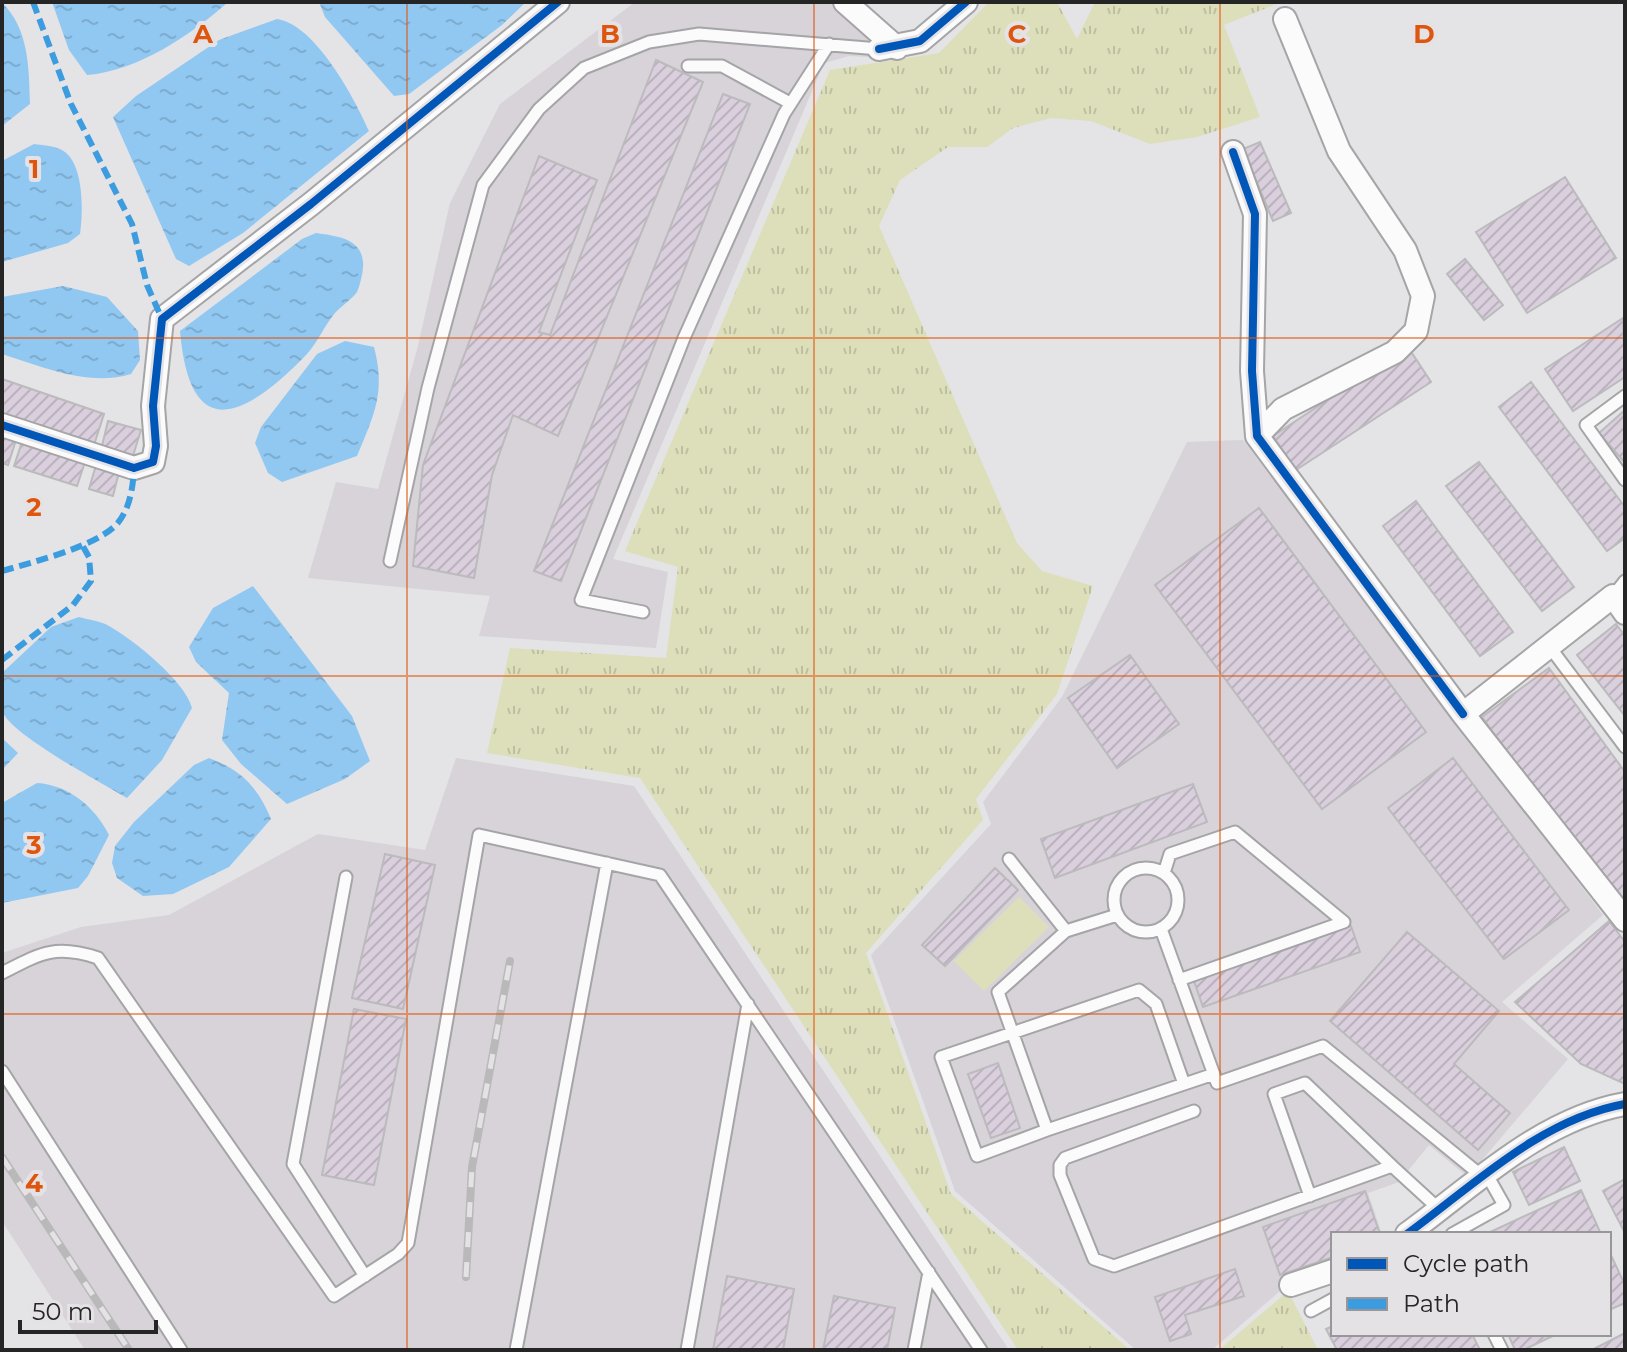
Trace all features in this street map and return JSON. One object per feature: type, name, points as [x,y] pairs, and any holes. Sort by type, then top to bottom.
[{"type":"street","points":[[2,425],[134,468],[153,462],[156,446],[153,406],[162,319],[311,204],[558,2]]},
{"type":"street","points":[[845,2],[888,49],[920,41],[966,2]]},
{"type":"street","points":[[1257,436],[1283,409],[1395,352],[1416,331],[1423,296],[1405,250],[1339,151],[1285,19]]},
{"type":"street","points":[[1233,152],[1255,214],[1252,371],[1257,436],[1463,714],[1625,920]]},
{"type":"street","points":[[1463,714],[1549,646],[1621,597]]},
{"type":"street","points":[[1410,1232],[1551,1129],[1592,1110],[1625,1104]]},
{"type":"street","points":[[1291,1285],[1331,1272]]},
{"type":"lane","points":[[390,561],[428,388],[483,185],[539,109],[584,68],[649,42],[699,34],[888,49]]},
{"type":"lane","points":[[643,612],[581,600],[684,338],[790,103],[829,44]]},
{"type":"lane","points":[[688,66],[722,66],[790,103]]},
{"type":"lane","points":[[1625,396],[1586,425],[1625,480]]},
{"type":"lane","points":[[1549,646],[1625,747]]},
{"type":"lane","points":[[1164,873],[1170,854],[1235,832],[1344,922],[1179,980]]},
{"type":"lane","points":[[2,973],[36,955],[69,949],[98,958],[334,1296],[398,1254],[408,1243],[479,835],[660,875],[981,1350]]},
{"type":"lane","points":[[1009,859],[1066,931]]},
{"type":"lane","points":[[516,1350],[607,863]]},
{"type":"lane","points":[[1148,868],[1164,873],[1175,885],[1178,902],[1173,918],[1161,929],[1144,932],[1128,927],[1117,915],[1113,898],[1119,882],[1131,871],[1148,868]]},
{"type":"lane","points":[[346,877],[293,1164],[365,1276]]},
{"type":"lane","points":[[1047,1130],[998,992],[1066,931],[1117,915]]},
{"type":"lane","points":[[1161,929],[1217,1083],[1323,1046],[1486,1176],[1504,1205],[1456,1232]]},
{"type":"lane","points":[[1184,1084],[1156,1004],[1146,992],[1130,991],[941,1057],[977,1156],[1214,1074]]},
{"type":"lane","points":[[687,1350],[748,1004]]},
{"type":"lane","points":[[2,1071],[181,1350]]},
{"type":"lane","points":[[1310,1196],[1274,1094],[1305,1083],[1440,1210]]},
{"type":"lane","points":[[1194,1111],[1065,1158],[1060,1175],[1094,1259],[1114,1266],[1392,1166]]},
{"type":"lane","points":[[914,1350],[929,1272]]},
{"type":"lane","points":[[1311,1311],[1331,1300]]},
{"type":"shaded area","points":[[635,2],[843,2],[888,41],[870,57],[849,56],[824,63],[613,559],[668,572],[656,648],[479,636],[490,596],[308,578],[336,482],[378,489],[418,346],[450,203],[500,104]]},
{"type":"shaded area","points":[[1243,440],[1603,915],[1502,1002],[1568,1059],[1482,1160],[1492,1169],[1474,1182],[1429,1145],[1399,1182],[1368,1193],[1381,1232],[1331,1232],[1331,1270],[1288,1284],[1212,1350],[1136,1350],[955,1191],[871,955],[991,824],[983,802],[1062,697],[1187,442]]},
{"type":"shaded area","points":[[456,758],[634,786],[1009,1350],[85,1350],[2,1221],[2,953],[81,927],[169,915],[318,834],[425,850]]},
{"type":"green space","points":[[989,2],[1057,2],[1077,39],[1095,2],[1281,2],[1224,25],[1260,117],[1197,137],[1150,144],[1091,121],[1051,118],[1013,128],[987,147],[948,147],[900,180],[879,226],[1017,543],[1042,571],[1093,586],[1057,694],[976,799],[983,820],[866,953],[951,1194],[1130,1350],[1018,1350],[640,778],[487,753],[510,648],[666,658],[678,567],[625,551],[830,70],[939,53]]},
{"type":"green space","points":[[1019,897],[1049,927],[984,991],[954,961]]},
{"type":"green space","points":[[1288,1291],[1318,1350],[1219,1350]]},
{"type":"water","points":[[52,2],[228,2],[181,39],[144,59],[125,67],[87,75],[69,50]]},
{"type":"water","points":[[319,2],[526,2],[502,25],[409,94],[394,96],[325,17]]},
{"type":"water","points":[[2,3],[18,24],[26,50],[30,104],[2,126]]},
{"type":"water","points":[[277,19],[291,24],[319,48],[344,83],[369,131],[243,233],[189,266],[176,259],[113,117],[136,96],[219,40]]},
{"type":"water","points":[[34,144],[60,149],[74,164],[80,187],[80,234],[68,243],[2,262],[2,161]]},
{"type":"water","points":[[316,233],[346,239],[357,247],[363,265],[357,292],[335,313],[307,354],[263,393],[243,405],[225,410],[209,406],[196,393],[186,368],[180,331],[302,239]]},
{"type":"water","points":[[63,286],[107,297],[138,331],[140,360],[131,374],[82,377],[2,354],[2,297]]},
{"type":"water","points":[[345,341],[374,347],[379,377],[376,403],[357,456],[282,482],[268,473],[255,443],[261,427],[317,354]]},
{"type":"water","points":[[253,586],[352,716],[370,761],[345,779],[287,804],[241,764],[222,740],[229,693],[196,662],[189,647],[213,608]]},
{"type":"water","points":[[79,617],[106,624],[144,651],[180,686],[192,708],[162,760],[127,798],[38,744],[8,720],[2,710],[2,673],[51,627]]},
{"type":"water","points":[[2,738],[18,753],[2,770]]},
{"type":"water","points":[[209,758],[247,781],[271,819],[229,867],[173,894],[143,896],[117,878],[112,863],[115,846],[134,822],[194,765]]},
{"type":"water","points":[[37,783],[60,788],[80,799],[96,815],[109,835],[88,876],[78,888],[2,903],[2,803]]},
{"type":"building","points":[[656,60],[703,82],[558,436],[513,415],[492,475],[474,578],[413,566],[423,465],[539,156],[597,180],[539,332],[550,335]]},
{"type":"building","points":[[723,94],[750,104],[561,581],[534,571]]},
{"type":"building","points":[[1260,142],[1291,213],[1273,221],[1243,149]]},
{"type":"building","points":[[1565,177],[1616,258],[1527,313],[1476,232]]},
{"type":"building","points":[[1465,259],[1503,305],[1484,320],[1447,274]]},
{"type":"building","points":[[1623,318],[1625,377],[1573,411],[1545,369]]},
{"type":"building","points":[[1408,347],[1431,382],[1296,470],[1273,436]]},
{"type":"building","points":[[2,379],[104,414],[94,445],[2,414]]},
{"type":"building","points":[[1531,382],[1625,507],[1625,538],[1607,551],[1499,407]]},
{"type":"building","points":[[1625,410],[1625,463],[1599,433]]},
{"type":"building","points":[[108,421],[141,430],[132,459],[101,450]]},
{"type":"building","points":[[2,432],[17,437],[8,465],[2,463]]},
{"type":"building","points":[[22,442],[85,462],[77,486],[14,466]]},
{"type":"building","points":[[1479,462],[1574,587],[1542,611],[1446,486]]},
{"type":"building","points":[[96,465],[119,472],[113,496],[89,489]]},
{"type":"building","points":[[1416,501],[1513,632],[1480,656],[1383,526]]},
{"type":"building","points":[[1259,508],[1426,732],[1322,809],[1155,585]]},
{"type":"building","points":[[1616,624],[1625,636],[1625,716],[1577,655]]},
{"type":"building","points":[[1130,655],[1179,724],[1117,768],[1068,698]]},
{"type":"building","points":[[1549,668],[1625,772],[1625,913],[1482,717]]},
{"type":"building","points":[[1453,758],[1569,910],[1504,959],[1388,808]]},
{"type":"building","points":[[1193,784],[1207,822],[1055,878],[1041,839]]},
{"type":"building","points":[[385,854],[435,865],[403,1009],[352,998]]},
{"type":"building","points":[[995,868],[1018,890],[945,966],[922,945]]},
{"type":"building","points":[[1609,921],[1625,942],[1625,1084],[1581,1064],[1515,1002]]},
{"type":"building","points":[[1351,926],[1360,952],[1203,1007],[1194,981]]},
{"type":"building","points":[[1407,932],[1499,1011],[1454,1064],[1510,1113],[1478,1150],[1330,1021]]},
{"type":"building","points":[[354,1009],[406,1019],[374,1185],[322,1175]]},
{"type":"building","points":[[998,1063],[1020,1128],[991,1138],[968,1074]]},
{"type":"building","points":[[1564,1147],[1580,1181],[1529,1205],[1513,1172]]},
{"type":"building","points":[[1625,1179],[1625,1233],[1603,1191]]},
{"type":"building","points":[[1581,1190],[1600,1232],[1490,1232]]},
{"type":"building","points":[[1365,1191],[1379,1232],[1331,1232],[1331,1258],[1280,1275],[1263,1227]]},
{"type":"building","points":[[1611,1255],[1625,1285],[1625,1303],[1611,1309]]},
{"type":"building","points":[[1235,1269],[1244,1296],[1185,1315],[1191,1334],[1170,1341],[1155,1297]]},
{"type":"building","points":[[727,1276],[794,1289],[783,1350],[713,1350]]},
{"type":"building","points":[[834,1296],[895,1308],[887,1350],[823,1350]]},
{"type":"building","points":[[1331,1327],[1331,1336],[1473,1336],[1480,1350],[1337,1350],[1326,1329]]},
{"type":"building","points":[[1625,1333],[1625,1350],[1592,1350]]},
{"type":"building","points":[[1509,1336],[1553,1336],[1523,1350],[1515,1350]]},
{"type":"railway","points":[[466,1277],[472,1167],[510,961]]},
{"type":"railway","points":[[2,1157],[129,1350]]},
{"type":"marked path","points":[[33,2],[71,104],[132,224],[147,285],[162,319]]},
{"type":"marked path","points":[[2,571],[45,559],[104,535],[119,521],[127,507],[134,468]]},
{"type":"marked path","points":[[2,660],[73,605],[91,581],[89,557],[81,543]]},
{"type":"cycle path","points":[[2,425],[134,468],[153,462],[156,446],[153,406],[162,319],[311,204],[558,2]]},
{"type":"cycle path","points":[[879,49],[920,41],[966,2]]},
{"type":"cycle path","points":[[1233,152],[1255,214],[1252,371],[1257,436],[1463,714]]},
{"type":"cycle path","points":[[1410,1232],[1483,1175],[1537,1139],[1594,1112],[1625,1104]]}]
